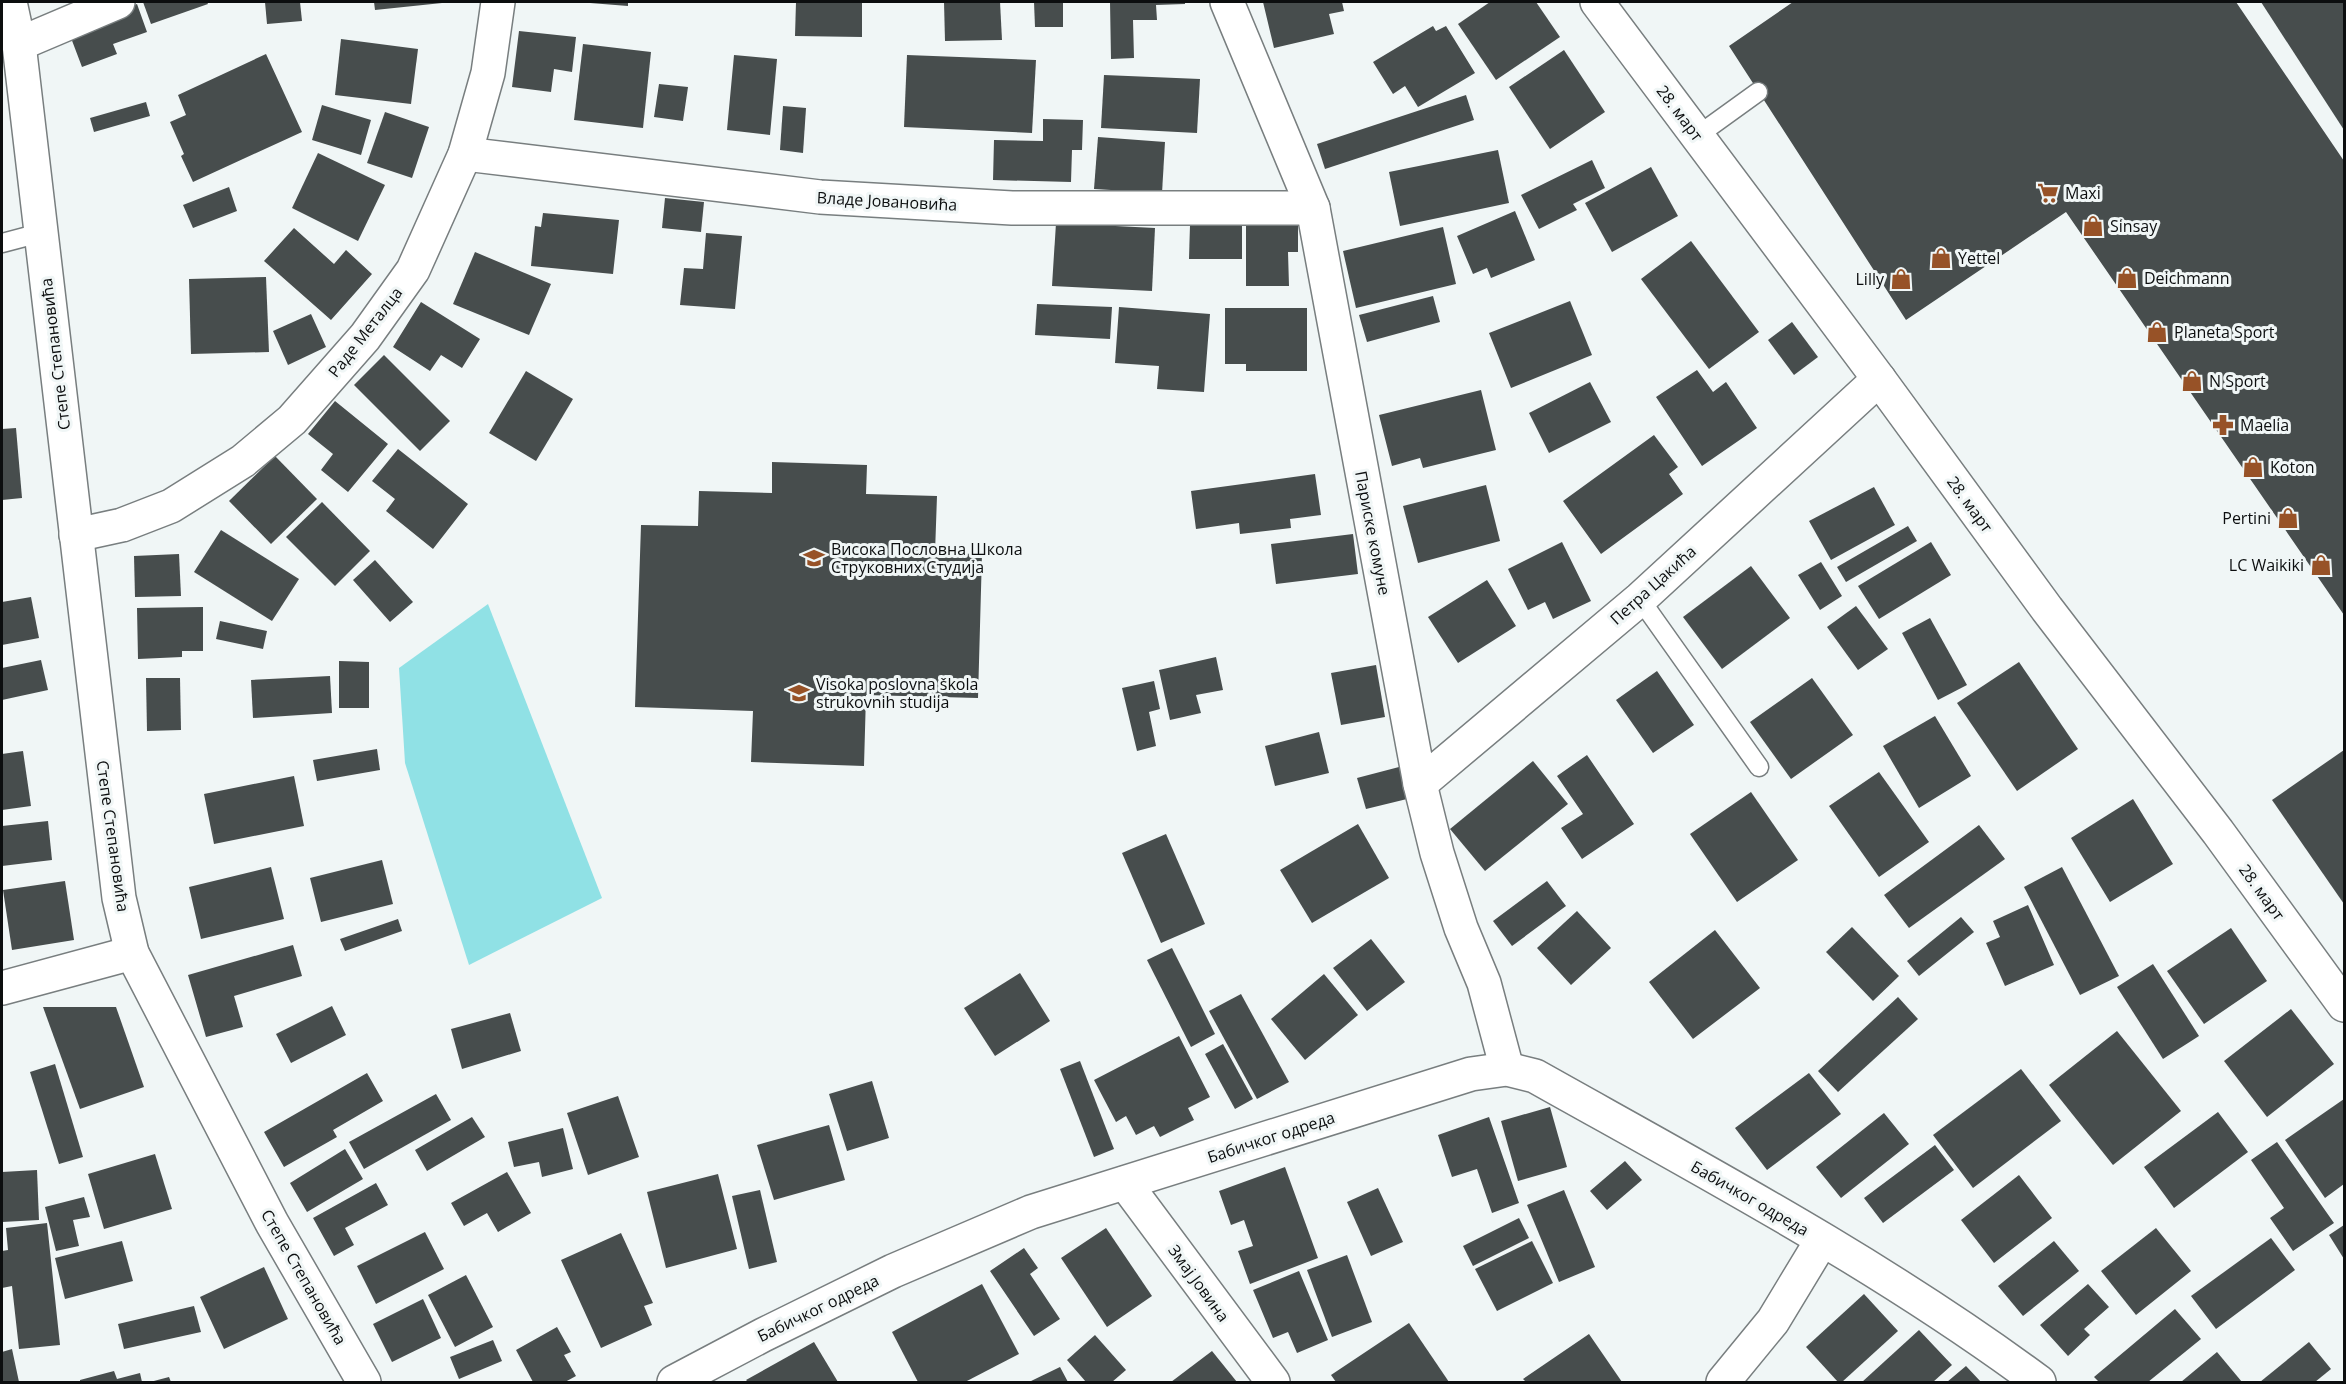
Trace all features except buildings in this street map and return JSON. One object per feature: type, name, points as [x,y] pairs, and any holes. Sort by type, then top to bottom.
[{"type":"street","name":"Степе Степановића","points":[[10,2],[19,44],[119,898],[132,953],[272,1223],[364,1383]]},
{"type":"street","points":[[19,44],[118,2]]},
{"type":"street","name":"Раде Металца","points":[[76,535],[122,525],[171,506],[243,460],[292,420],[365,337],[412,270],[465,154],[488,73],[498,2]]},
{"type":"street","name":"Париске комуне","points":[[1227,2],[1313,208],[1420,784],[1437,853],[1461,928],[1484,983],[1507,1069]]},
{"type":"street","name":"28. март","points":[[1597,2],[1879,379],[2047,609],[2218,832],[2344,1005]]},
{"type":"street","name":"Владе Јовановића","points":[[465,154],[820,197],[1012,208],[1313,208]]},
{"type":"street","name":"Петра Цакића","points":[[1420,784],[1640,600],[1879,379]]},
{"type":"street","points":[[2,988],[132,953]]},
{"type":"street","name":"Бабичког одреда","points":[[674,1383],[718,1372],[893,1271],[1031,1212],[1471,1074],[1507,1069],[1534,1076],[1718,1178],[1922,1299],[2039,1383]]},
{"type":"street","name":"Змај Јовина","points":[[1125,1183],[1273,1383]]},
{"type":"street","name":"Бабичког одреда","points":[[1723,1383],[1773,1321],[1822,1240]]},
{"type":"lane","points":[[1697,136],[1758,92]]},
{"type":"lane","points":[[2,243],[40,233]]},
{"type":"lane","points":[[1640,600],[1759,767]]},
{"type":"shaded area","points":[[488,604],[602,898],[469,965],[405,763],[399,668]]},
{"type":"place","name":"Maxi","points":[[2048,193]]},
{"type":"place","name":"Sinsay","points":[[2093,226]]},
{"type":"place","name":"Yettel","points":[[1941,258]]},
{"type":"place","name":"Deichmann","points":[[2127,278]]},
{"type":"place","name":"Lilly","points":[[1901,279]]},
{"type":"place","name":"Planeta Sport","points":[[2157,332]]},
{"type":"place","name":"N Sport","points":[[2192,381]]},
{"type":"place","name":"Maelia","points":[[2223,425]]},
{"type":"place","name":"Koton","points":[[2253,467]]},
{"type":"place","name":"Pertini","points":[[2288,518]]},
{"type":"place","name":"Висока Пословна Школа Струковних Студија","points":[[814,558]]},
{"type":"place","name":"LC Waikiki","points":[[2321,565]]},
{"type":"place","name":"Visoka poslovna škola strukovnih studija","points":[[799,693]]}]
